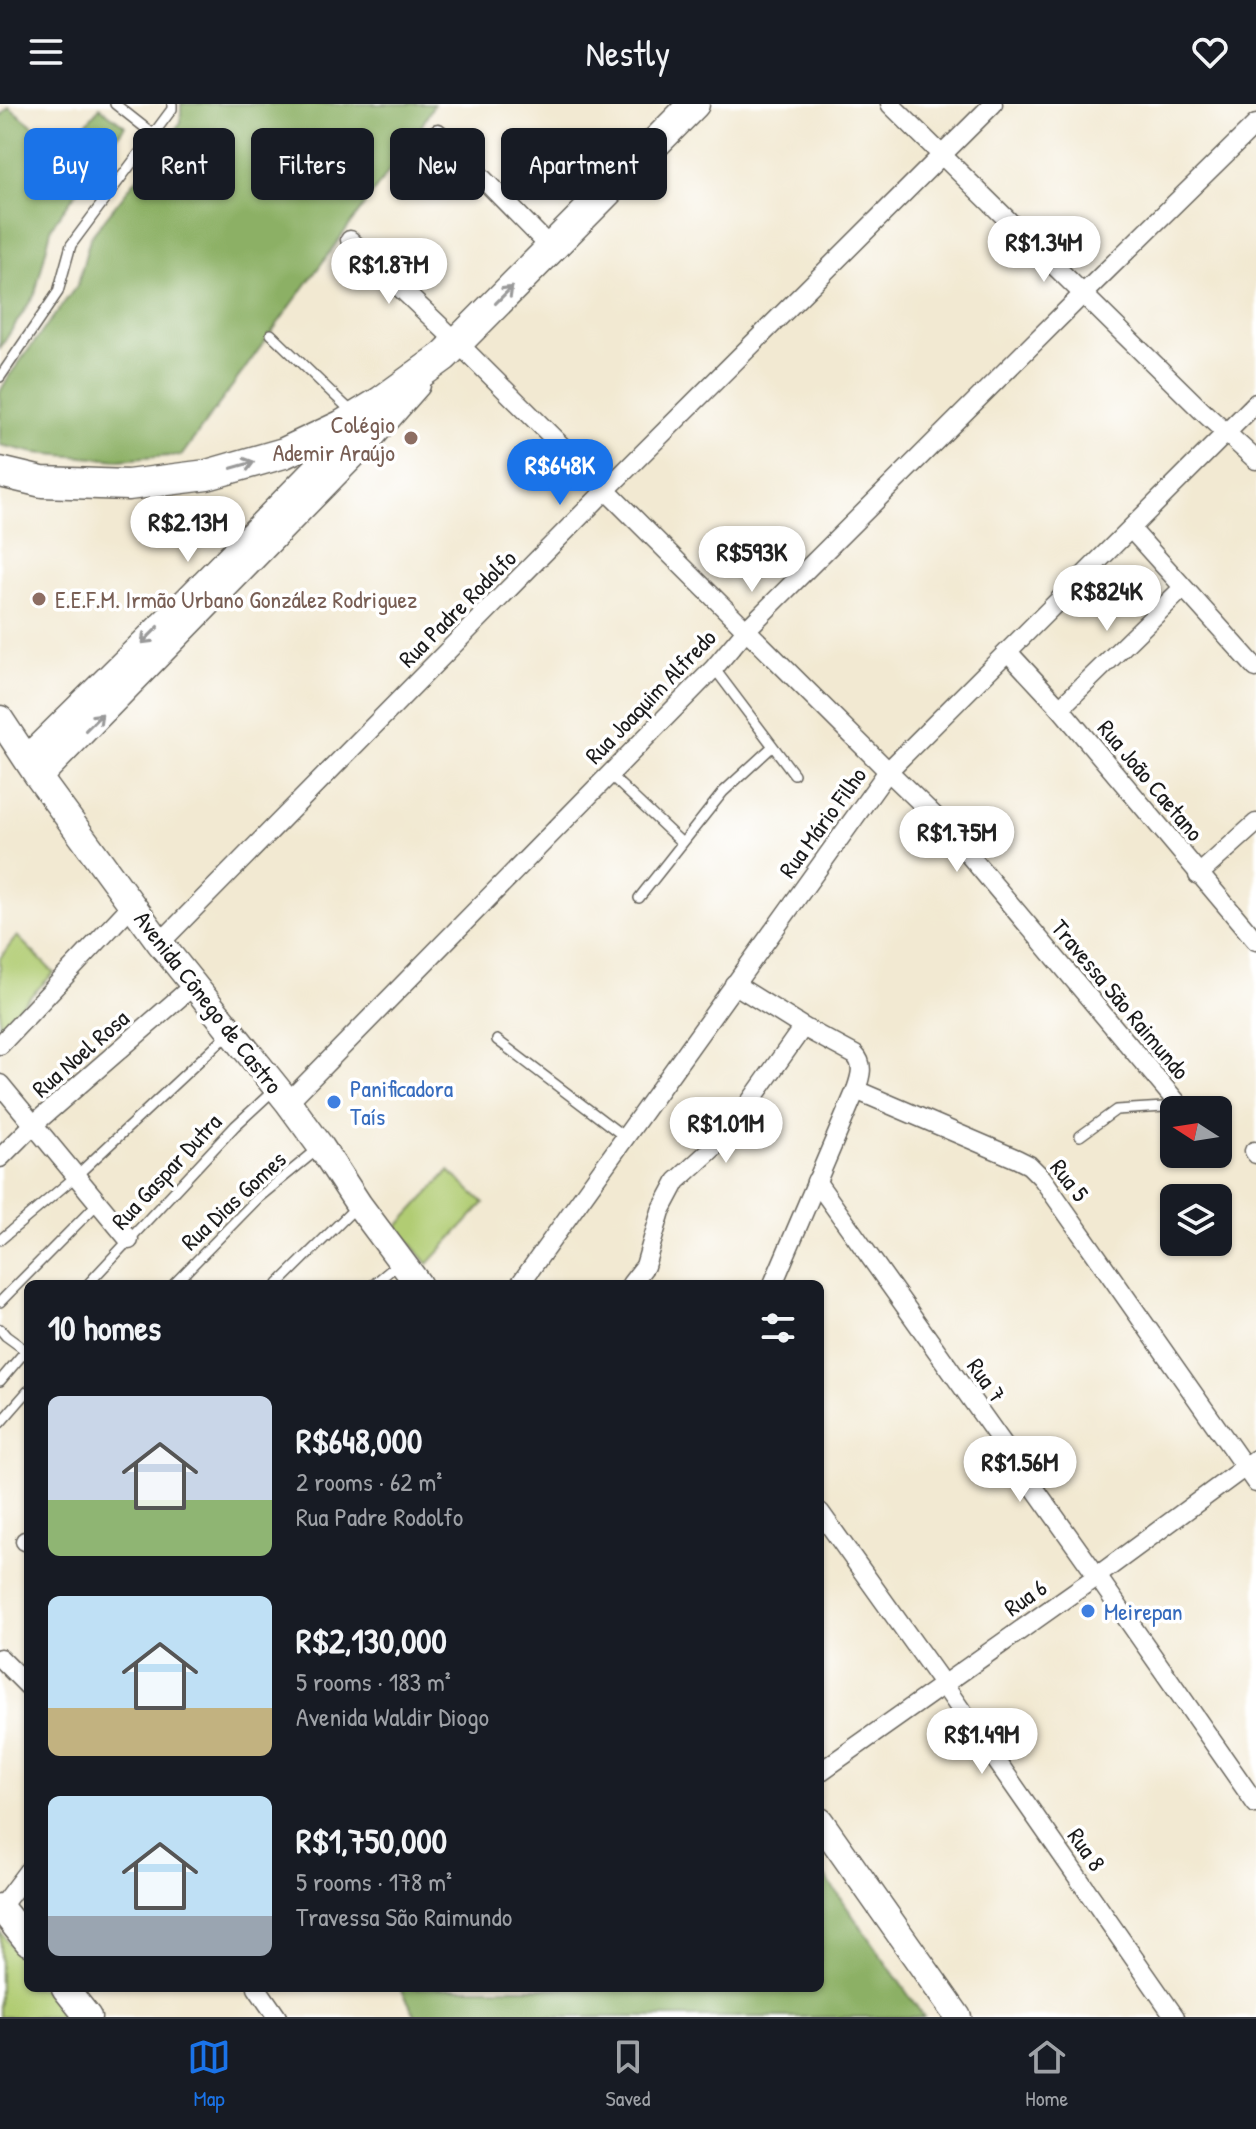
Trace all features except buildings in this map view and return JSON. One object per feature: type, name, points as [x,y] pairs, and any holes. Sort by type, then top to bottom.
[{"type":"main road","points":[[0,472],[42,482],[128,485],[207,475],[284,453],[341,426],[450,349],[694,104]]},
{"type":"main road","name":"Avenida Cônego de Castro","points":[[0,719],[32,768],[160,943],[282,1095],[415,1280]]},
{"type":"main road","points":[[824,1827],[958,2017]]},
{"type":"main road","points":[[0,1907],[24,1937]]},
{"type":"main road","points":[[68,1992],[88,2017]]},
{"type":"street","points":[[890,104],[1202,411],[1256,460]]},
{"type":"street","name":"Rua Padre Rodolfo","points":[[160,943],[606,490],[993,104]]},
{"type":"street","name":"Rua Joaquim Alfredo","points":[[282,1095],[714,668],[746,630],[1256,124]]},
{"type":"street","points":[[485,181],[551,248]]},
{"type":"street","name":"Travessa São Raimundo","points":[[350,240],[450,349],[606,490],[942,823],[1172,1096]]},
{"type":"street","points":[[32,768],[195,605],[374,435],[450,349]]},
{"type":"street","name":"Rua Mário Filho","points":[[523,1280],[888,771],[1256,403]]},
{"type":"street","points":[[195,605],[370,408]]},
{"type":"street","points":[[1131,529],[1256,668]]},
{"type":"street","points":[[1060,708],[1183,588]]},
{"type":"street","name":"Rua João Caetano","points":[[1008,652],[1060,708],[1256,941]]},
{"type":"street","points":[[1198,875],[1256,823]]},
{"type":"street","points":[[0,1045],[133,904]]},
{"type":"street","points":[[734,984],[860,1060],[861,1075],[856,1090],[775,1280]]},
{"type":"street","name":"Rua Noel Rosa","points":[[0,1158],[33,1125],[194,985]]},
{"type":"street","points":[[634,1280],[645,1266],[661,1211],[677,1181],[714,1147],[803,1027]]},
{"type":"street","points":[[0,1084],[129,1240]]},
{"type":"street","name":"Rua 5","points":[[856,1090],[1029,1165],[1042,1178],[1250,1463],[1256,1483]]},
{"type":"street","name":"Rua 7","points":[[816,1181],[1256,1804]]},
{"type":"street","name":"Rua 6","points":[[824,1769],[1097,1576],[1250,1463]]},
{"type":"street","name":"Rua 8","points":[[824,1518],[1175,2017]]},
{"type":"street","points":[[0,1658],[24,1682]]},
{"type":"street","points":[[0,1907],[24,1876]]},
{"type":"street","points":[[260,1992],[277,2017]]},
{"type":"lane","points":[[115,104],[145,128]]},
{"type":"lane","points":[[158,128],[172,109],[172,104]]},
{"type":"lane","points":[[0,377],[58,292],[71,245],[133,161]]},
{"type":"lane","points":[[271,334],[370,408]]},
{"type":"lane","points":[[714,668],[794,774]]},
{"type":"lane","points":[[639,898],[723,792],[772,747]]},
{"type":"lane","points":[[608,773],[682,843]]},
{"type":"lane","points":[[0,1240],[75,1177],[231,1032]]},
{"type":"lane","points":[[497,1040],[626,1138]]},
{"type":"lane","name":"Rua Gaspar Dutra","points":[[92,1280],[235,1126],[282,1095]]},
{"type":"lane","points":[[1080,1136],[1116,1110],[1160,1107]]},
{"type":"lane","name":"Rua Dias Gomes","points":[[178,1280],[258,1198],[321,1147]]},
{"type":"lane","points":[[0,1302],[99,1202]]},
{"type":"lane","points":[[282,1280],[359,1205]]},
{"type":"lane","points":[[379,1280],[400,1262]]},
{"type":"lane","points":[[0,1329],[24,1348]]},
{"type":"lane","points":[[0,1381],[24,1353]]},
{"type":"lane","points":[[0,1423],[24,1396]]},
{"type":"green space","points":[[181,104],[434,104],[420,128],[390,128],[390,170],[374,192],[374,128],[251,128],[251,200],[368,200],[182,455],[119,460],[35,453],[0,445],[0,392],[78,284],[90,238],[133,183],[133,200],[235,200],[235,128],[176,128],[181,122]]},
{"type":"green space","points":[[9,107],[36,128],[24,128],[24,200],[71,200],[52,226],[35,294],[0,348],[0,117]]},
{"type":"green space","points":[[100,107],[125,126],[117,137],[117,128],[82,128]]},
{"type":"green space","points":[[17,936],[54,973],[0,1026],[0,958]]},
{"type":"green space","points":[[449,1171],[484,1203],[428,1264],[397,1227]]},
{"type":"green space","points":[[824,1875],[924,2017],[416,2017],[403,1992],[824,1992]]},
{"type":"green space","points":[[0,1931],[24,1964],[24,1992],[46,1992],[65,2017],[0,2017]]},
{"type":"place","name":"Colégio Ademir Araújo","points":[[411,438]]},
{"type":"place","name":"E.E.F.M. Irmão Urbano González Rodriguez","points":[[39,599]]},
{"type":"place","name":"Panificadora Taís","points":[[334,1102]]},
{"type":"place","name":"Meirepan","points":[[1088,1611]]}]
